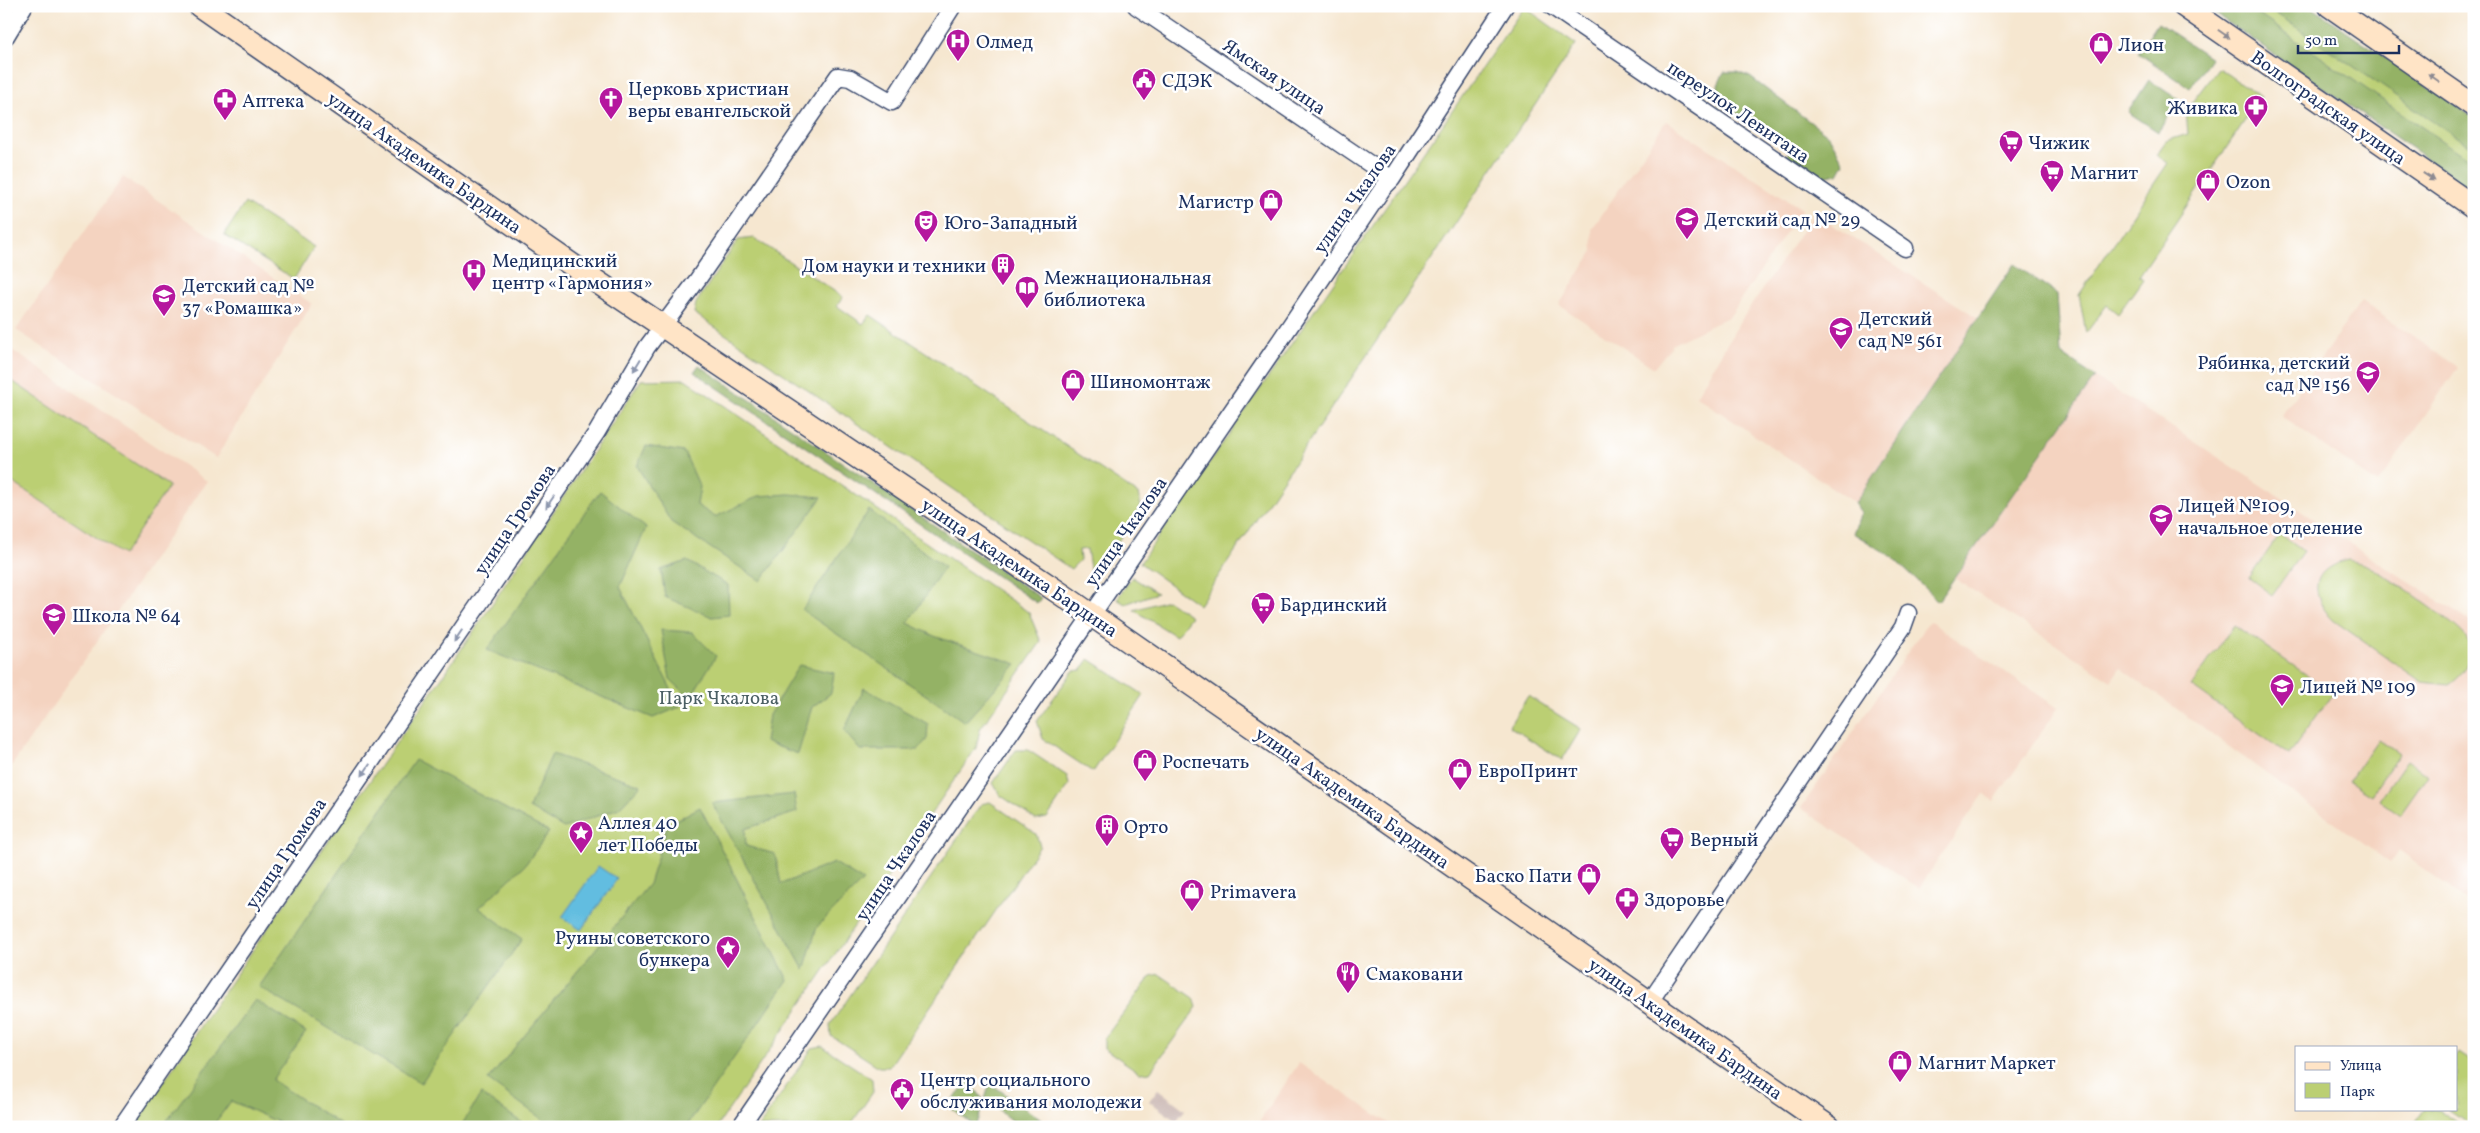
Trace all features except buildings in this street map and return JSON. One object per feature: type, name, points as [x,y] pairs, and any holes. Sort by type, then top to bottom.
[{"type":"street","points":[[6,36],[24,6]]},
{"type":"street","name":"улица Громова","points":[[121,1127],[597,432],[663,324],[698,279],[838,76],[850,78],[892,102],[953,6]]},
{"type":"street","name":"Ямская улица","points":[[1136,6],[1392,179]]},
{"type":"street","name":"улица Чкалова","points":[[740,1127],[1266,362],[1383,188],[1392,179],[1505,6]]},
{"type":"street","name":"переулок Левитана","points":[[1551,6],[1905,248]]},
{"type":"street","name":"Волгоградская улица","points":[[2184,6],[2474,207]]},
{"type":"street","points":[[2330,6],[2474,106]]},
{"type":"street","name":"улица Академика Бардина","points":[[204,8],[572,265],[663,324],[1091,615],[1829,1127]]},
{"type":"street","points":[[1649,1003],[1903,627],[1908,613]]},
{"type":"shaded area","name":"Детский сад № 29","points":[[1666,121],[1802,209],[1730,316],[1673,344],[1654,368],[1559,305],[1593,251],[1592,229]]},
{"type":"shaded area","name":"Детский сад № 37 «Ромашка»","points":[[123,177],[312,304],[216,458],[16,330]]},
{"type":"shaded area","name":"Детский сад № 561","points":[[1814,213],[1978,318],[1855,503],[1696,396],[1738,325]]},
{"type":"shaded area","name":"Рябинка, детский сад № 156","points":[[2361,301],[2458,367],[2378,484],[2281,416]]},
{"type":"shaded area","name":"Школа № 64","points":[[6,346],[207,481],[6,774]]},
{"type":"shaded area","name":"Лицей №109, начальное отделение","points":[[2095,377],[2474,624],[2474,906],[2399,851],[2390,863],[2120,668],[2111,681],[1954,578]]},
{"type":"shaded area","points":[[1929,621],[2058,708],[1994,801],[1983,794],[1919,888],[1801,808]]},
{"type":"shaded area","points":[[1299,1063],[1395,1127],[1256,1127]]},
{"type":"shaded area","points":[[1158,1089],[1185,1110],[1176,1121],[1149,1101]]},
{"type":"green space","points":[[2204,6],[2310,6],[2474,118],[2474,191]]},
{"type":"green space","points":[[2204,6],[2246,6],[2474,163],[2474,191]]},
{"type":"green space","points":[[2265,6],[2310,6],[2474,118],[2474,149]]},
{"type":"green space","points":[[1524,7],[1576,44],[1199,605],[1140,563]]},
{"type":"green space","points":[[2158,23],[2211,58],[2190,88],[2138,53]]},
{"type":"green space","points":[[2218,68],[2261,97],[2139,276],[2143,279],[2118,314],[2107,305],[2086,333],[2079,295],[2168,163],[2156,155],[2166,141],[2188,134],[2186,110]]},
{"type":"green space","points":[[1724,72],[1737,72],[1750,77],[1829,136],[1844,163],[1838,174],[1812,179],[1787,161],[1789,148],[1733,110],[1719,107],[1718,85]]},
{"type":"green space","points":[[2149,80],[2179,100],[2158,132],[2128,112]]},
{"type":"green space","points":[[245,203],[314,247],[294,279],[224,235]]},
{"type":"green space","points":[[754,238],[843,297],[837,306],[863,324],[870,315],[1138,494],[1141,506],[1092,581],[1087,549],[1079,550],[1080,560],[1071,569],[694,313],[696,303],[738,240]]},
{"type":"green space","points":[[2014,264],[2057,294],[2061,354],[2095,377],[1938,601],[1891,556],[1853,533],[1861,513],[1855,503]]},
{"type":"green space","points":[[699,365],[1041,598],[1037,603],[694,372]]},
{"type":"green space","points":[[6,377],[169,486],[123,555],[6,478]]},
{"type":"green space","name":"Парк Чкалова","points":[[685,379],[1024,609],[1029,613],[1041,642],[980,729],[976,748],[717,1127],[134,1127],[207,1016],[474,631],[641,380]]},
{"type":"green space","points":[[646,446],[684,452],[700,487],[697,505],[715,517],[759,496],[789,494],[822,497],[761,581],[671,522],[637,466]]},
{"type":"green space","points":[[600,491],[646,528],[620,587],[680,707],[653,718],[487,650]]},
{"type":"green space","points":[[869,510],[944,567],[908,623],[934,636],[1017,664],[965,722],[802,610]]},
{"type":"green space","points":[[2280,534],[2303,551],[2272,595],[2249,578]]},
{"type":"green space","points":[[2349,560],[2368,566],[2389,578],[2435,610],[2465,636],[2469,643],[2470,657],[2465,670],[2455,681],[2449,685],[2422,682],[2333,620],[2320,600],[2317,583],[2327,569]]},
{"type":"green space","points":[[687,561],[728,585],[729,615],[712,617],[665,597],[661,570]]},
{"type":"green space","points":[[1132,577],[1157,593],[1125,604],[1117,599]]},
{"type":"green space","points":[[1167,600],[1191,616],[1176,636],[1134,610]]},
{"type":"green space","points":[[2234,625],[2333,693],[2289,755],[2191,686]]},
{"type":"green space","points":[[661,630],[692,632],[716,656],[690,698],[670,679]]},
{"type":"green space","points":[[1089,659],[1144,695],[1093,772],[1043,739],[1037,721],[1073,671],[1082,670]]},
{"type":"green space","points":[[799,665],[834,673],[831,693],[812,707],[798,754],[765,742],[769,715]]},
{"type":"green space","points":[[864,688],[928,724],[927,739],[918,750],[860,750],[844,731]]},
{"type":"green space","points":[[1528,696],[1581,729],[1562,760],[1509,726]]},
{"type":"green space","points":[[2378,739],[2399,754],[2371,795],[2349,781]]},
{"type":"green space","points":[[1016,750],[1028,750],[1067,776],[1069,785],[1047,818],[1036,820],[1000,795],[993,783]]},
{"type":"green space","points":[[552,754],[641,785],[619,808],[564,828],[529,808]]},
{"type":"green space","points":[[415,760],[549,832],[525,865],[479,908],[522,939],[421,1083],[259,987]]},
{"type":"green space","points":[[2407,760],[2428,775],[2400,815],[2379,800]]},
{"type":"green space","points":[[794,794],[797,812],[745,829],[746,846],[775,854],[781,884],[834,863],[863,881],[817,927],[804,970],[712,803]]},
{"type":"green space","points":[[990,802],[1036,834],[1040,846],[889,1067],[879,1067],[831,1036],[830,1025],[981,804]]},
{"type":"green space","points":[[700,807],[788,980],[686,1127],[553,1127],[488,1080],[649,884],[667,825]]},
{"type":"green space","points":[[1159,974],[1194,998],[1197,1007],[1150,1072],[1140,1073],[1104,1048],[1104,1039],[1151,976]]},
{"type":"green space","points":[[255,1000],[306,1032],[272,1080],[344,1127],[289,1127],[231,1101],[212,1127],[162,1127]]},
{"type":"green space","points":[[822,1046],[872,1079],[873,1092],[849,1127],[759,1127],[812,1048]]},
{"type":"green space","points":[[2459,1053],[2474,1063],[2474,1127],[2449,1110],[2458,1110]]},
{"type":"green space","points":[[968,1079],[985,1102],[975,1126],[949,1107]]},
{"type":"green space","points":[[990,1083],[1051,1127],[1019,1127],[985,1099]]},
{"type":"green space","points":[[481,1094],[528,1127],[461,1126]]},
{"type":"green space","points":[[2423,1110],[2439,1110],[2464,1127],[2411,1127]]},
{"type":"water","points":[[598,866],[617,879],[581,930],[562,917]]},
{"type":"place","name":"Олмед","points":[[958,62]]},
{"type":"place","name":"Лион","points":[[2101,65]]},
{"type":"place","name":"СДЭК","points":[[1144,101]]},
{"type":"place","name":"Церковь христиан веры евангельской","points":[[611,120]]},
{"type":"place","name":"Аптека","points":[[225,121]]},
{"type":"place","name":"Живика","points":[[2256,128]]},
{"type":"place","name":"Чижик","points":[[2011,163]]},
{"type":"place","name":"Магнит","points":[[2052,193]]},
{"type":"place","name":"Ozon","points":[[2208,202]]},
{"type":"place","name":"Магистр","points":[[1271,222]]},
{"type":"place","name":"Детский сад № 29","points":[[1687,240]]},
{"type":"place","name":"Юго-Западный","points":[[926,243]]},
{"type":"place","name":"Дом науки и техники","points":[[1003,286]]},
{"type":"place","name":"Медицинский центр «Гармония»","points":[[474,292]]},
{"type":"place","name":"Межнациональная библиотека","points":[[1027,309]]},
{"type":"place","name":"Детский сад № 37 «Ромашка»","points":[[164,317]]},
{"type":"place","name":"Детский сад № 561","points":[[1841,350]]},
{"type":"place","name":"Рябинка, детский сад № 156","points":[[2368,394]]},
{"type":"place","name":"Шиномонтаж","points":[[1073,402]]},
{"type":"place","name":"Лицей №109, начальное отделение","points":[[2161,537]]},
{"type":"place","name":"Бардинский","points":[[1263,625]]},
{"type":"place","name":"Школа № 64","points":[[54,636]]},
{"type":"place","name":"Лицей № 109","points":[[2282,707]]},
{"type":"place","name":"Роспечать","points":[[1145,782]]},
{"type":"place","name":"ЕвроПринт","points":[[1460,791]]},
{"type":"place","name":"Орто","points":[[1107,847]]},
{"type":"place","name":"Аллея 40 лет Победы","points":[[581,854]]},
{"type":"place","name":"Верный","points":[[1672,860]]},
{"type":"place","name":"Баско Пати","points":[[1589,896]]},
{"type":"place","name":"Primavera","points":[[1192,912]]},
{"type":"place","name":"Здоровье","points":[[1627,920]]},
{"type":"place","name":"Руины советского бункера","points":[[728,969]]},
{"type":"place","name":"Смаковани","points":[[1348,994]]},
{"type":"place","name":"Магнит Маркет","points":[[1900,1083]]},
{"type":"place","name":"Центр социального обслуживания молодежи","points":[[902,1111]]}]
